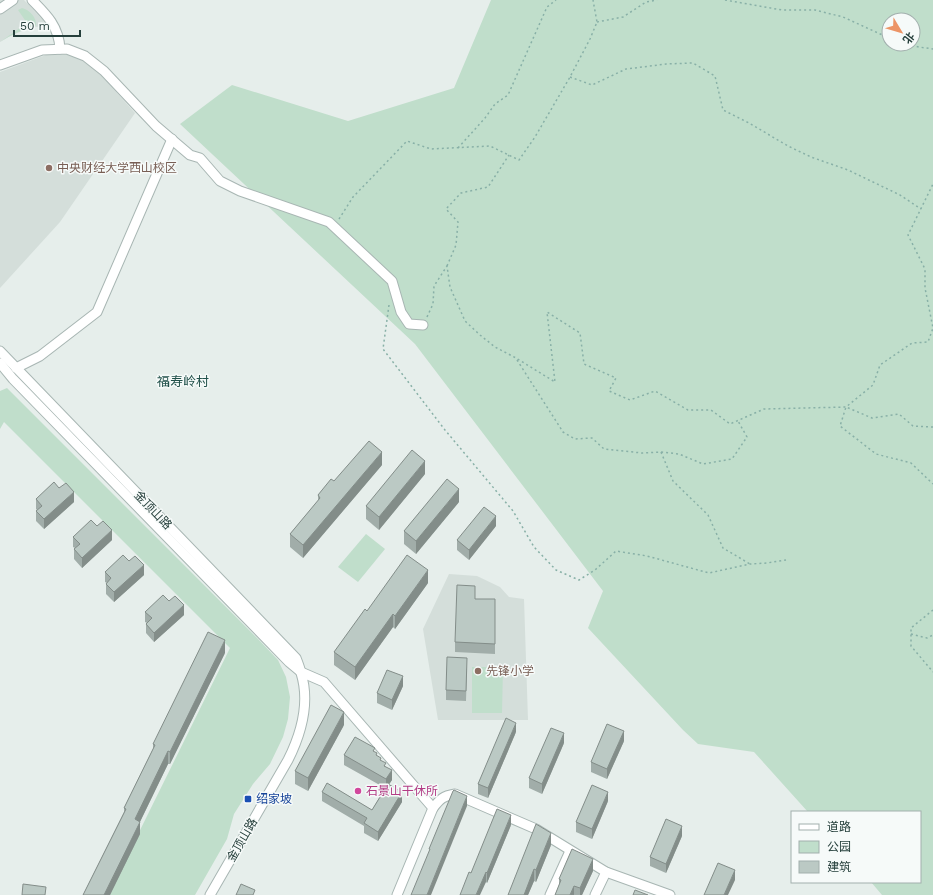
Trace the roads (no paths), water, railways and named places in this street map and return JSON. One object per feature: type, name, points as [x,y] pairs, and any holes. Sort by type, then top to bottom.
[{"type":"street","points":[[0,9],[13,0]]},
{"type":"street","points":[[32,0],[53,23],[57,30],[60,49]]},
{"type":"street","points":[[0,66],[42,50],[67,49],[85,56],[104,71],[156,126],[190,155],[200,158],[220,181],[240,191],[329,222],[392,281],[401,312],[409,324],[423,325]]},
{"type":"street","points":[[16,368],[40,356],[97,312],[172,140]]},
{"type":"street","name":"金顶山路","points":[[0,351],[296,658],[301,672],[304,690],[302,719],[297,740],[288,760],[210,895]]},
{"type":"street","name":"金顶山路","points":[[0,363],[13,379],[289,662],[301,672]]},
{"type":"street","points":[[301,672],[324,682],[432,808]]},
{"type":"street","points":[[397,895],[432,808],[438,800],[455,794],[536,829],[606,872],[670,895]]},
{"type":"street","points":[[550,895],[570,851]]},
{"type":"street","points":[[595,895],[606,872]]},
{"type":"place","name":"中央财经大学西山校区","points":[[49,168]]},
{"type":"place","name":"先锋小学","points":[[478,671]]},
{"type":"place","name":"石景山干休所","points":[[358,791]]},
{"type":"place","name":"绍家坡","points":[[248,799]]},
{"type":"district","name":"福寿岭村","points":[[183,381]]}]
